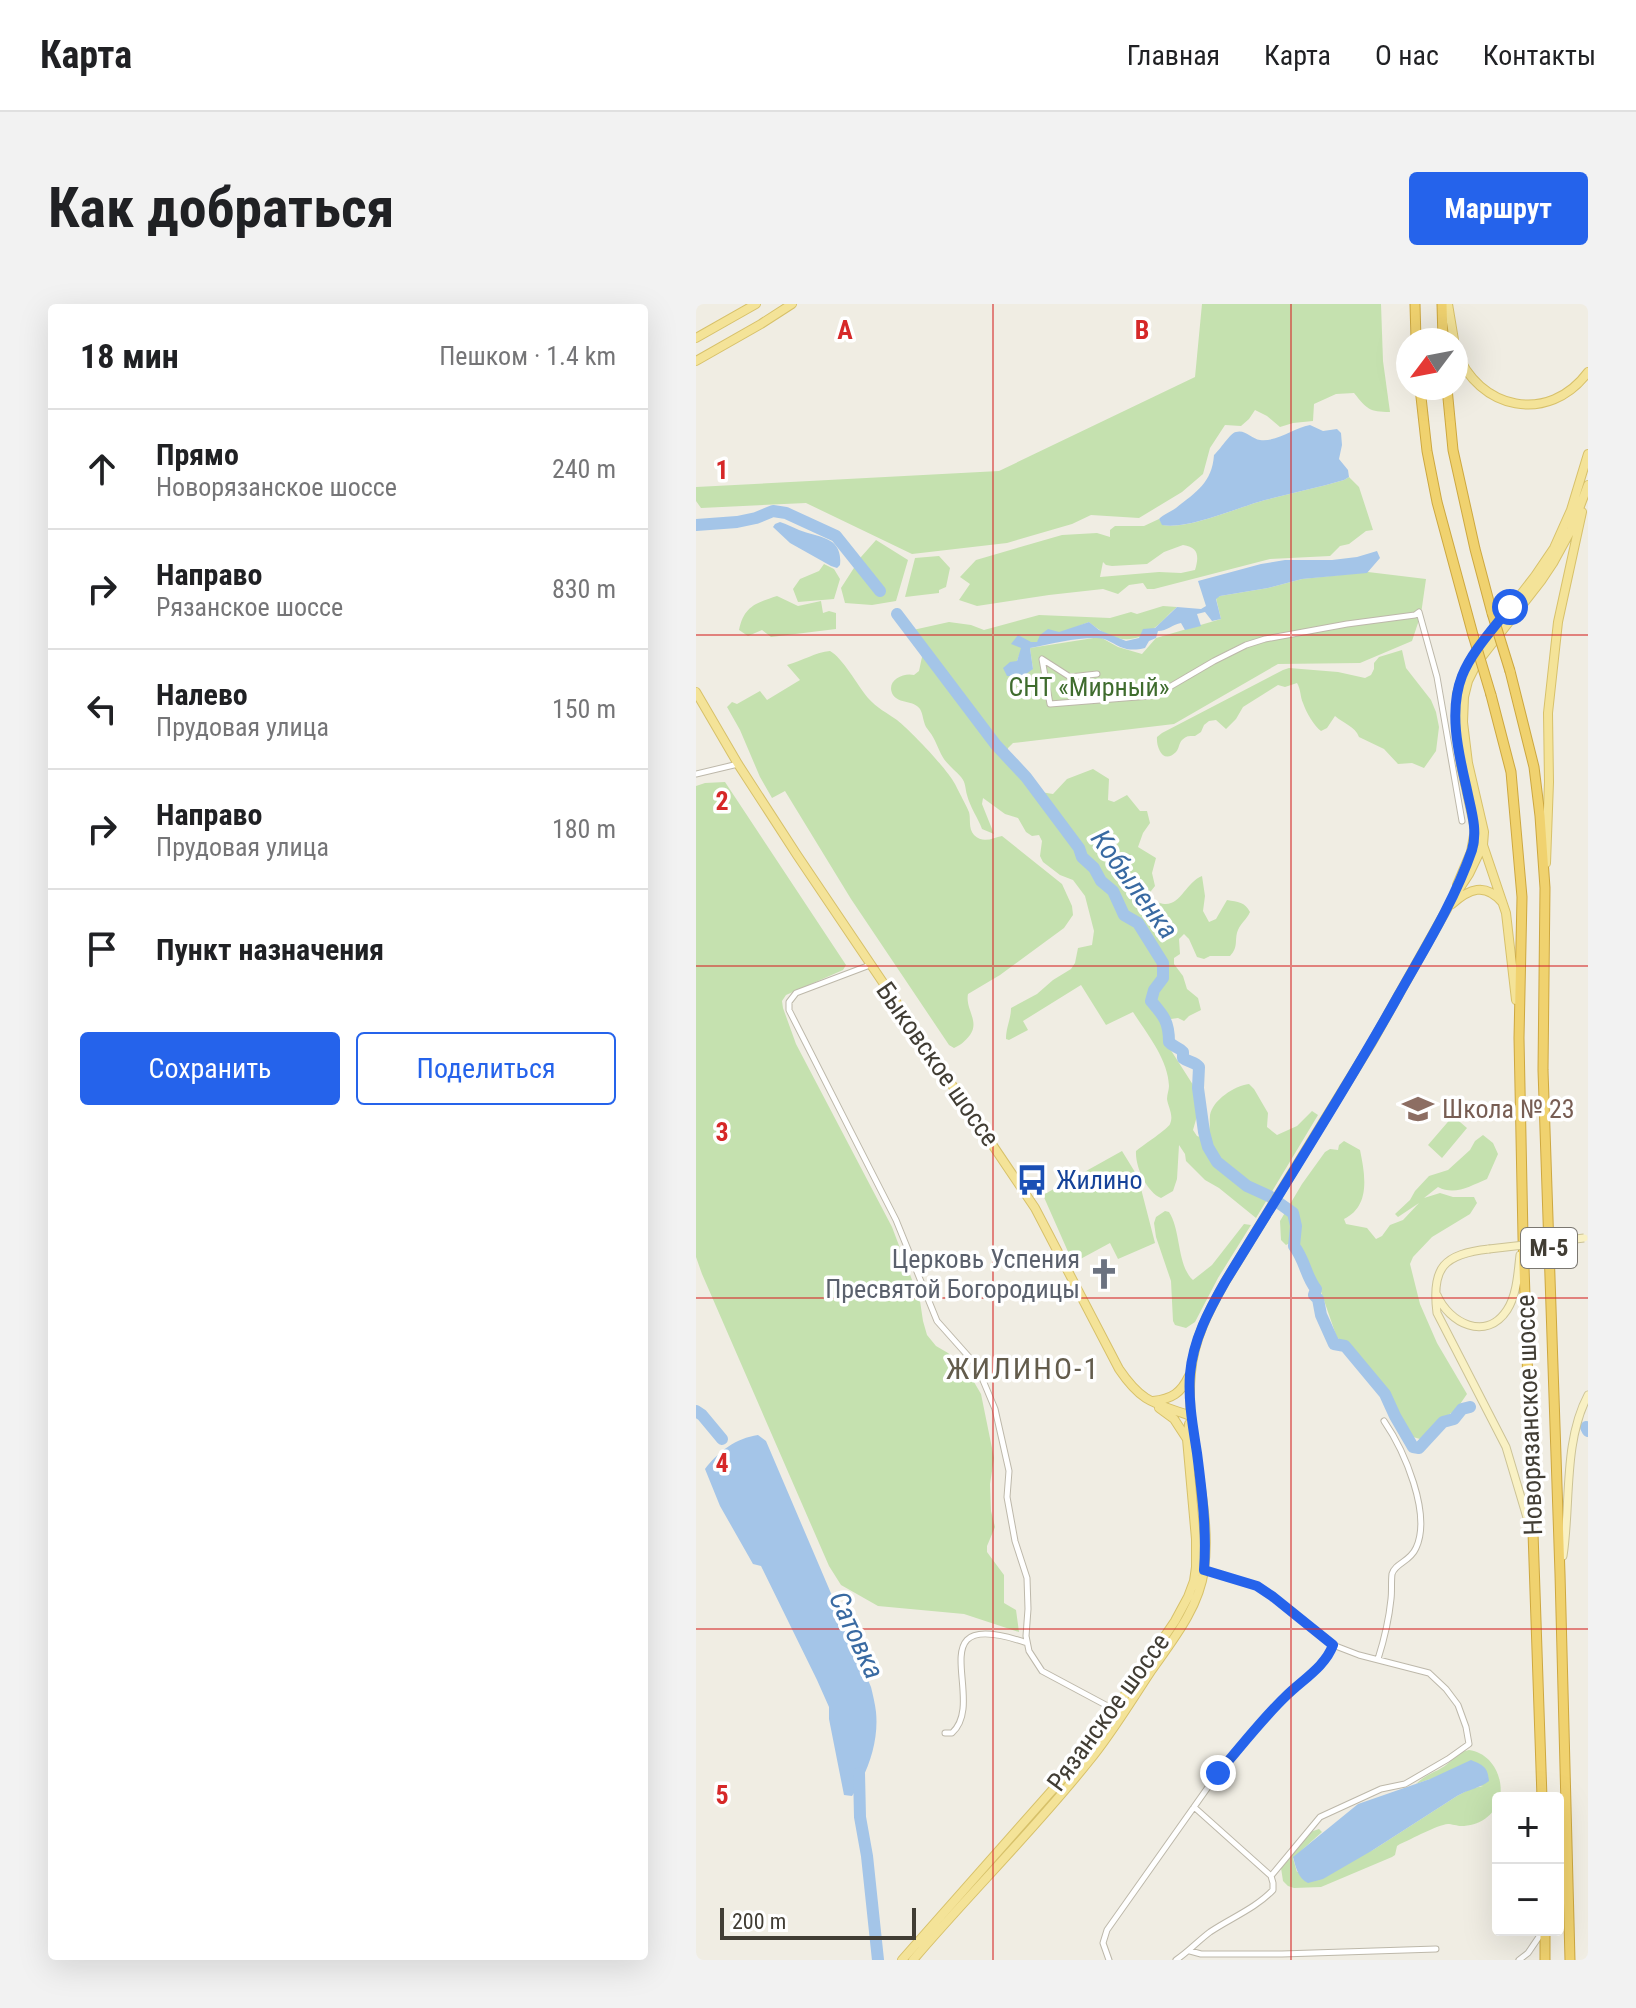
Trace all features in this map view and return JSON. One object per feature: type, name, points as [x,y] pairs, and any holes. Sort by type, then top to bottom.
[{"type":"highway","points":[[1415,304],[1416,328]]},
{"type":"highway","points":[[1444,328],[1445,304]]},
{"type":"highway","name":"М-5","points":[[1421,400],[1437,502],[1511,772],[1522,897],[1519,1038]]},
{"type":"highway","name":"М-5","points":[[1448,400],[1453,450],[1475,549],[1534,767],[1545,888]]},
{"type":"highway","name":"Новорязанское шоссе","points":[[1545,888],[1543,1070],[1570,1960]]},
{"type":"highway","name":"Новорязанское шоссе","points":[[1519,1038],[1542,1792]]},
{"type":"highway","points":[[1544,1936],[1545,1960]]},
{"type":"main road","points":[[696,338],[756,304]]},
{"type":"main road","points":[[696,361],[792,304]]},
{"type":"main road","points":[[1445,304],[1451,328]]},
{"type":"main road","points":[[1468,374],[1475,383],[1503,400],[1533,405],[1562,396],[1588,372]]},
{"type":"main road","name":"Новорязанское шоссе","points":[[1519,1038],[1509,925],[1475,829],[1461,765],[1456,724],[1457,694],[1471,659],[1554,548],[1571,510],[1588,454]]},
{"type":"main road","points":[[1483,845],[1484,832],[1468,763],[1463,722],[1468,681],[1477,663],[1553,563],[1571,530],[1588,486]]},
{"type":"main road","points":[[1545,888],[1549,697],[1558,622],[1588,486]]},
{"type":"main road","name":"Быковское шоссе","points":[[696,692],[738,764],[870,965],[1028,1197],[1129,1384],[1149,1401],[1191,1416]]},
{"type":"main road","name":"Рязанское шоссе","points":[[1452,900],[1471,852],[1475,829]]},
{"type":"main road","name":"Рязанское шоссе","points":[[913,1960],[1092,1757],[1195,1602],[1204,1570],[1206,1541],[1191,1416],[1190,1374],[1197,1340],[1210,1308],[1371,1044],[1483,845]]},
{"type":"main road","points":[[1442,918],[1453,903],[1470,891],[1493,893],[1503,903]]},
{"type":"main road","points":[[1435,1289],[1443,1307],[1461,1323],[1479,1326],[1497,1320],[1506,1311],[1513,1296],[1523,1237]]},
{"type":"main road","points":[[1533,1536],[1506,1447],[1437,1313],[1436,1279],[1448,1261],[1467,1252],[1586,1238]]},
{"type":"main road","points":[[1149,1401],[1164,1400],[1178,1393],[1190,1374]]},
{"type":"main road","points":[[1560,1574],[1572,1449],[1588,1395]]},
{"type":"main road","points":[[1149,1401],[1174,1419],[1187,1439]]},
{"type":"main road","name":"Рязанское шоссе","points":[[902,1960],[1086,1752],[1175,1621],[1194,1581],[1196,1539],[1187,1439],[1191,1416]]},
{"type":"street","points":[[1097,674],[1070,677],[1042,659],[1050,704],[1139,698],[1161,692],[1214,661],[1265,639],[1419,612],[1437,677],[1462,821]]},
{"type":"street","points":[[696,774],[738,764]]},
{"type":"street","points":[[870,965],[796,993],[789,1002],[789,1010],[896,1220],[937,1321],[977,1366],[995,1409],[1009,1471],[1007,1497],[1015,1541],[1027,1578],[1027,1643],[1036,1665],[1115,1711]]},
{"type":"street","points":[[1378,1659],[1392,1597],[1393,1571],[1411,1558],[1422,1532],[1421,1508],[1410,1474],[1400,1447],[1384,1421]]},
{"type":"street","points":[[1204,1570],[1257,1586],[1333,1645],[1429,1673],[1458,1705],[1466,1727],[1469,1744],[1405,1784],[1381,1789],[1320,1817],[1271,1876]]},
{"type":"street","points":[[945,1733],[956,1731],[961,1719],[961,1657],[969,1639],[982,1633],[1003,1635],[1027,1643]]},
{"type":"street","points":[[1109,1960],[1103,1943],[1107,1930],[1218,1773],[1284,1697],[1319,1667],[1333,1645]]},
{"type":"street","points":[[1176,1960],[1199,1940],[1273,1890],[1271,1876],[1194,1807]]},
{"type":"street","points":[[1519,1960],[1540,1936]]},
{"type":"street","points":[[1190,1951],[1201,1954],[1282,1954],[1436,1949]]},
{"type":"green space","points":[[1202,304],[1381,304],[1383,361],[1390,412],[1369,408],[1354,393],[1336,394],[1314,404],[1313,421],[1280,427],[1255,410],[1241,426],[1225,425],[1210,448],[1203,474],[1182,492],[1139,518],[1091,515],[1072,524],[1007,543],[912,554],[806,503],[701,508],[696,501],[696,487],[999,471],[1195,377]]},
{"type":"green space","points":[[1349,477],[1359,487],[1373,530],[1340,546],[1330,556],[1270,559],[1154,589],[1147,589],[1143,583],[1129,585],[1118,594],[1103,589],[977,606],[959,600],[970,584],[960,577],[976,560],[1062,535],[1097,533],[1110,537],[1110,530],[1115,526],[1144,526],[1159,519],[1163,525],[1186,524]],"holes":[[[1183,545],[1195,550],[1195,570],[1100,577],[1103,562],[1112,566],[1147,564],[1164,552]]]},
{"type":"green space","points":[[876,540],[908,560],[896,601],[872,605],[845,603],[841,588]]},
{"type":"green space","points":[[939,556],[950,568],[946,587],[939,593],[905,597],[915,558]]},
{"type":"green space","points":[[824,564],[834,569],[840,579],[834,599],[798,602],[793,589],[800,579],[819,571]]},
{"type":"green space","name":"СНТ «Мирный»","points":[[1368,572],[1426,579],[1421,614],[1412,641],[1360,663],[1278,664],[1174,724],[1013,743],[1008,748],[1006,761],[1034,791],[1053,794],[1067,779],[1093,769],[1109,779],[1108,800],[1114,802],[1127,795],[1140,811],[1147,811],[1150,823],[1138,847],[1156,858],[1152,873],[1155,886],[1151,898],[1160,903],[1174,902],[1202,876],[1205,896],[1203,911],[1209,922],[1216,919],[1227,900],[1243,904],[1250,912],[1238,930],[1230,956],[1197,957],[1184,934],[1179,939],[1180,954],[1174,958],[1187,989],[1198,998],[1201,1010],[1184,1021],[1178,1018],[1164,1020],[1165,1041],[1195,1088],[1197,1116],[1193,1130],[1203,1138],[1209,1130],[1215,1104],[1231,1091],[1249,1084],[1268,1113],[1267,1127],[1277,1135],[1297,1126],[1312,1111],[1318,1115],[1256,1218],[1205,1180],[1186,1161],[1179,1145],[1177,1179],[1173,1191],[1161,1198],[1143,1178],[1136,1151],[1170,1124],[1168,1076],[1156,1047],[1133,1012],[1106,1025],[1081,985],[1023,1021],[1028,1030],[1006,1039],[1011,1008],[1037,994],[1071,969],[1078,948],[1092,945],[1094,931],[1085,896],[1073,880],[1060,875],[1043,862],[1039,835],[1032,836],[1018,818],[1005,814],[983,798],[982,804],[994,834],[982,829],[968,799],[964,781],[943,758],[920,709],[896,698],[891,686],[900,676],[914,675],[919,671],[922,657],[913,630],[949,622],[984,630],[1039,615],[1110,618],[1163,606],[1177,607],[1156,627],[1137,638],[1120,639],[1104,633],[1089,622],[1029,643],[1017,661],[1033,669],[1030,648],[1100,637],[1118,647],[1142,654],[1156,638],[1221,619],[1216,598],[1220,596],[1302,579]]},
{"type":"green space","points":[[777,596],[798,606],[821,601],[823,613],[836,613],[836,629],[771,637],[762,630],[748,636],[739,630],[744,616],[752,607]]},
{"type":"green space","points":[[1402,650],[1406,668],[1431,700],[1439,727],[1436,751],[1424,768],[1412,763],[1398,764],[1384,749],[1359,737],[1335,716],[1321,731],[1306,710],[1297,683],[1285,687],[1278,685],[1243,707],[1226,729],[1216,720],[1209,721],[1201,732],[1182,740],[1177,751],[1171,755],[1164,756],[1159,750],[1157,737],[1162,733],[1283,670],[1338,672],[1365,678],[1371,675],[1379,657]]},
{"type":"green space","points":[[830,651],[845,665],[868,698],[897,720],[945,769],[968,810],[974,835],[984,840],[1002,836],[1062,884],[1072,906],[1073,915],[1064,928],[1000,975],[968,994],[973,1030],[965,1041],[954,1048],[949,1045],[851,899],[785,791],[772,798],[727,707],[760,691],[767,700],[800,680],[787,665]]},
{"type":"green space","points":[[725,782],[846,965],[843,970],[786,995],[782,1001],[783,1008],[796,1044],[892,1227],[920,1301],[927,1335],[967,1370],[981,1394],[994,1458],[990,1484],[995,1527],[987,1552],[1004,1575],[1004,1603],[1016,1610],[1019,1632],[964,1614],[878,1606],[841,1585],[829,1566],[696,1257],[696,786]]},
{"type":"green space","points":[[1453,1116],[1467,1128],[1442,1158],[1428,1145]]},
{"type":"green space","points":[[1483,1135],[1493,1143],[1498,1154],[1487,1179],[1450,1191],[1438,1187],[1424,1198],[1440,1193],[1453,1197],[1474,1197],[1477,1203],[1470,1214],[1432,1237],[1410,1264],[1420,1304],[1437,1343],[1467,1394],[1456,1410],[1420,1439],[1408,1432],[1388,1390],[1346,1343],[1337,1338],[1318,1283],[1298,1239],[1286,1245],[1281,1240],[1280,1221],[1325,1152],[1338,1150],[1344,1141],[1360,1150],[1364,1189],[1359,1206],[1344,1219],[1346,1224],[1367,1228],[1376,1239],[1390,1225],[1403,1220],[1419,1203],[1398,1217],[1395,1214],[1429,1176],[1448,1170]]},
{"type":"green space","points":[[1122,1151],[1138,1177],[1155,1243],[1118,1259],[1110,1243],[1073,1263],[1043,1195]]},
{"type":"green space","points":[[1165,1211],[1173,1220],[1184,1266],[1193,1280],[1212,1265],[1244,1224],[1251,1225],[1195,1322],[1186,1328],[1175,1325],[1173,1321],[1171,1281],[1156,1237],[1156,1217]]},
{"type":"green space","points":[[1477,1752],[1490,1761],[1498,1774],[1501,1792],[1492,1792],[1492,1812],[1485,1819],[1467,1826],[1448,1824],[1431,1829],[1397,1846],[1392,1857],[1321,1887],[1294,1888],[1283,1881],[1281,1868],[1310,1832],[1319,1829],[1322,1832],[1293,1858],[1297,1872],[1373,1850],[1457,1796],[1483,1786],[1430,1779],[1416,1784],[1448,1764],[1457,1753]]},
{"type":"water","points":[[1310,425],[1323,431],[1337,429],[1341,433],[1339,459],[1348,470],[1349,477],[1199,521],[1162,525],[1159,519],[1202,486],[1210,473],[1214,455],[1234,433],[1239,431],[1267,440]]},
{"type":"water","points":[[780,522],[834,543],[840,555],[840,565],[837,568],[831,566],[790,543],[773,527]]},
{"type":"water","points":[[1377,551],[1380,558],[1367,573],[1302,579],[1220,596],[1216,599],[1221,619],[1212,621],[1205,612],[1197,614],[1201,626],[1185,630],[1181,623],[1158,631],[1156,638],[1149,641],[1145,648],[1122,648],[1101,638],[1071,640],[1030,648],[1033,669],[1023,676],[1007,676],[1003,668],[1017,661],[1021,648],[1011,644],[1018,635],[1037,642],[1048,629],[1059,632],[1089,622],[1099,630],[1126,641],[1139,638],[1143,629],[1155,628],[1177,607],[1201,609],[1206,606],[1198,581],[1261,564],[1285,560],[1332,560]]},
{"type":"water","points":[[758,1435],[766,1441],[871,1687],[876,1712],[874,1745],[863,1777],[852,1796],[844,1795],[829,1707],[817,1680],[761,1566],[753,1564],[720,1506],[705,1469],[728,1447]]},
{"type":"water","points":[[1471,1760],[1484,1767],[1489,1781],[1457,1796],[1323,1879],[1308,1883],[1296,1869],[1293,1857],[1358,1804],[1430,1779]]},
{"type":"waterway","name":"Кобыленка","points":[[696,525],[737,522],[773,511],[786,513],[836,536],[880,591]]},
{"type":"waterway","name":"Кобыленка","points":[[897,614],[996,745],[1026,777],[1079,848],[1082,857],[1113,891],[1124,915],[1138,923],[1163,963],[1163,978],[1154,990],[1151,1001],[1165,1020],[1169,1042],[1183,1052],[1183,1058],[1199,1067],[1198,1088],[1208,1147],[1217,1162],[1247,1186],[1269,1196],[1293,1213],[1296,1226],[1294,1246],[1316,1289],[1314,1295],[1334,1344],[1345,1346],[1385,1394],[1413,1447],[1419,1448],[1443,1422],[1454,1419],[1462,1409],[1470,1407]]},
{"type":"waterway","name":"Сатовка","points":[[696,1411],[722,1439]]},
{"type":"waterway","name":"Кобыленка","points":[[1586,1427],[1588,1431]]},
{"type":"waterway","name":"Сатовка","points":[[859,1773],[860,1817],[878,1960]]},
{"type":"place","name":"Школа № 23","points":[[1418,1109]]},
{"type":"place","name":"Жилино","points":[[1032,1180]]},
{"type":"place","name":"Церковь Успения Пресвятой Богородицы","points":[[1104,1274]]},
{"type":"district","name":"ЖИЛИНО-1","points":[[1023,1369]]},
{"type":"route","points":[[1218,1773],[1284,1697],[1319,1667],[1333,1645],[1257,1586],[1204,1570],[1206,1541],[1191,1416],[1190,1374],[1195,1349],[1210,1308],[1371,1044],[1452,900],[1471,852],[1475,829],[1461,765],[1456,724],[1457,694],[1471,659],[1510,607]]}]
